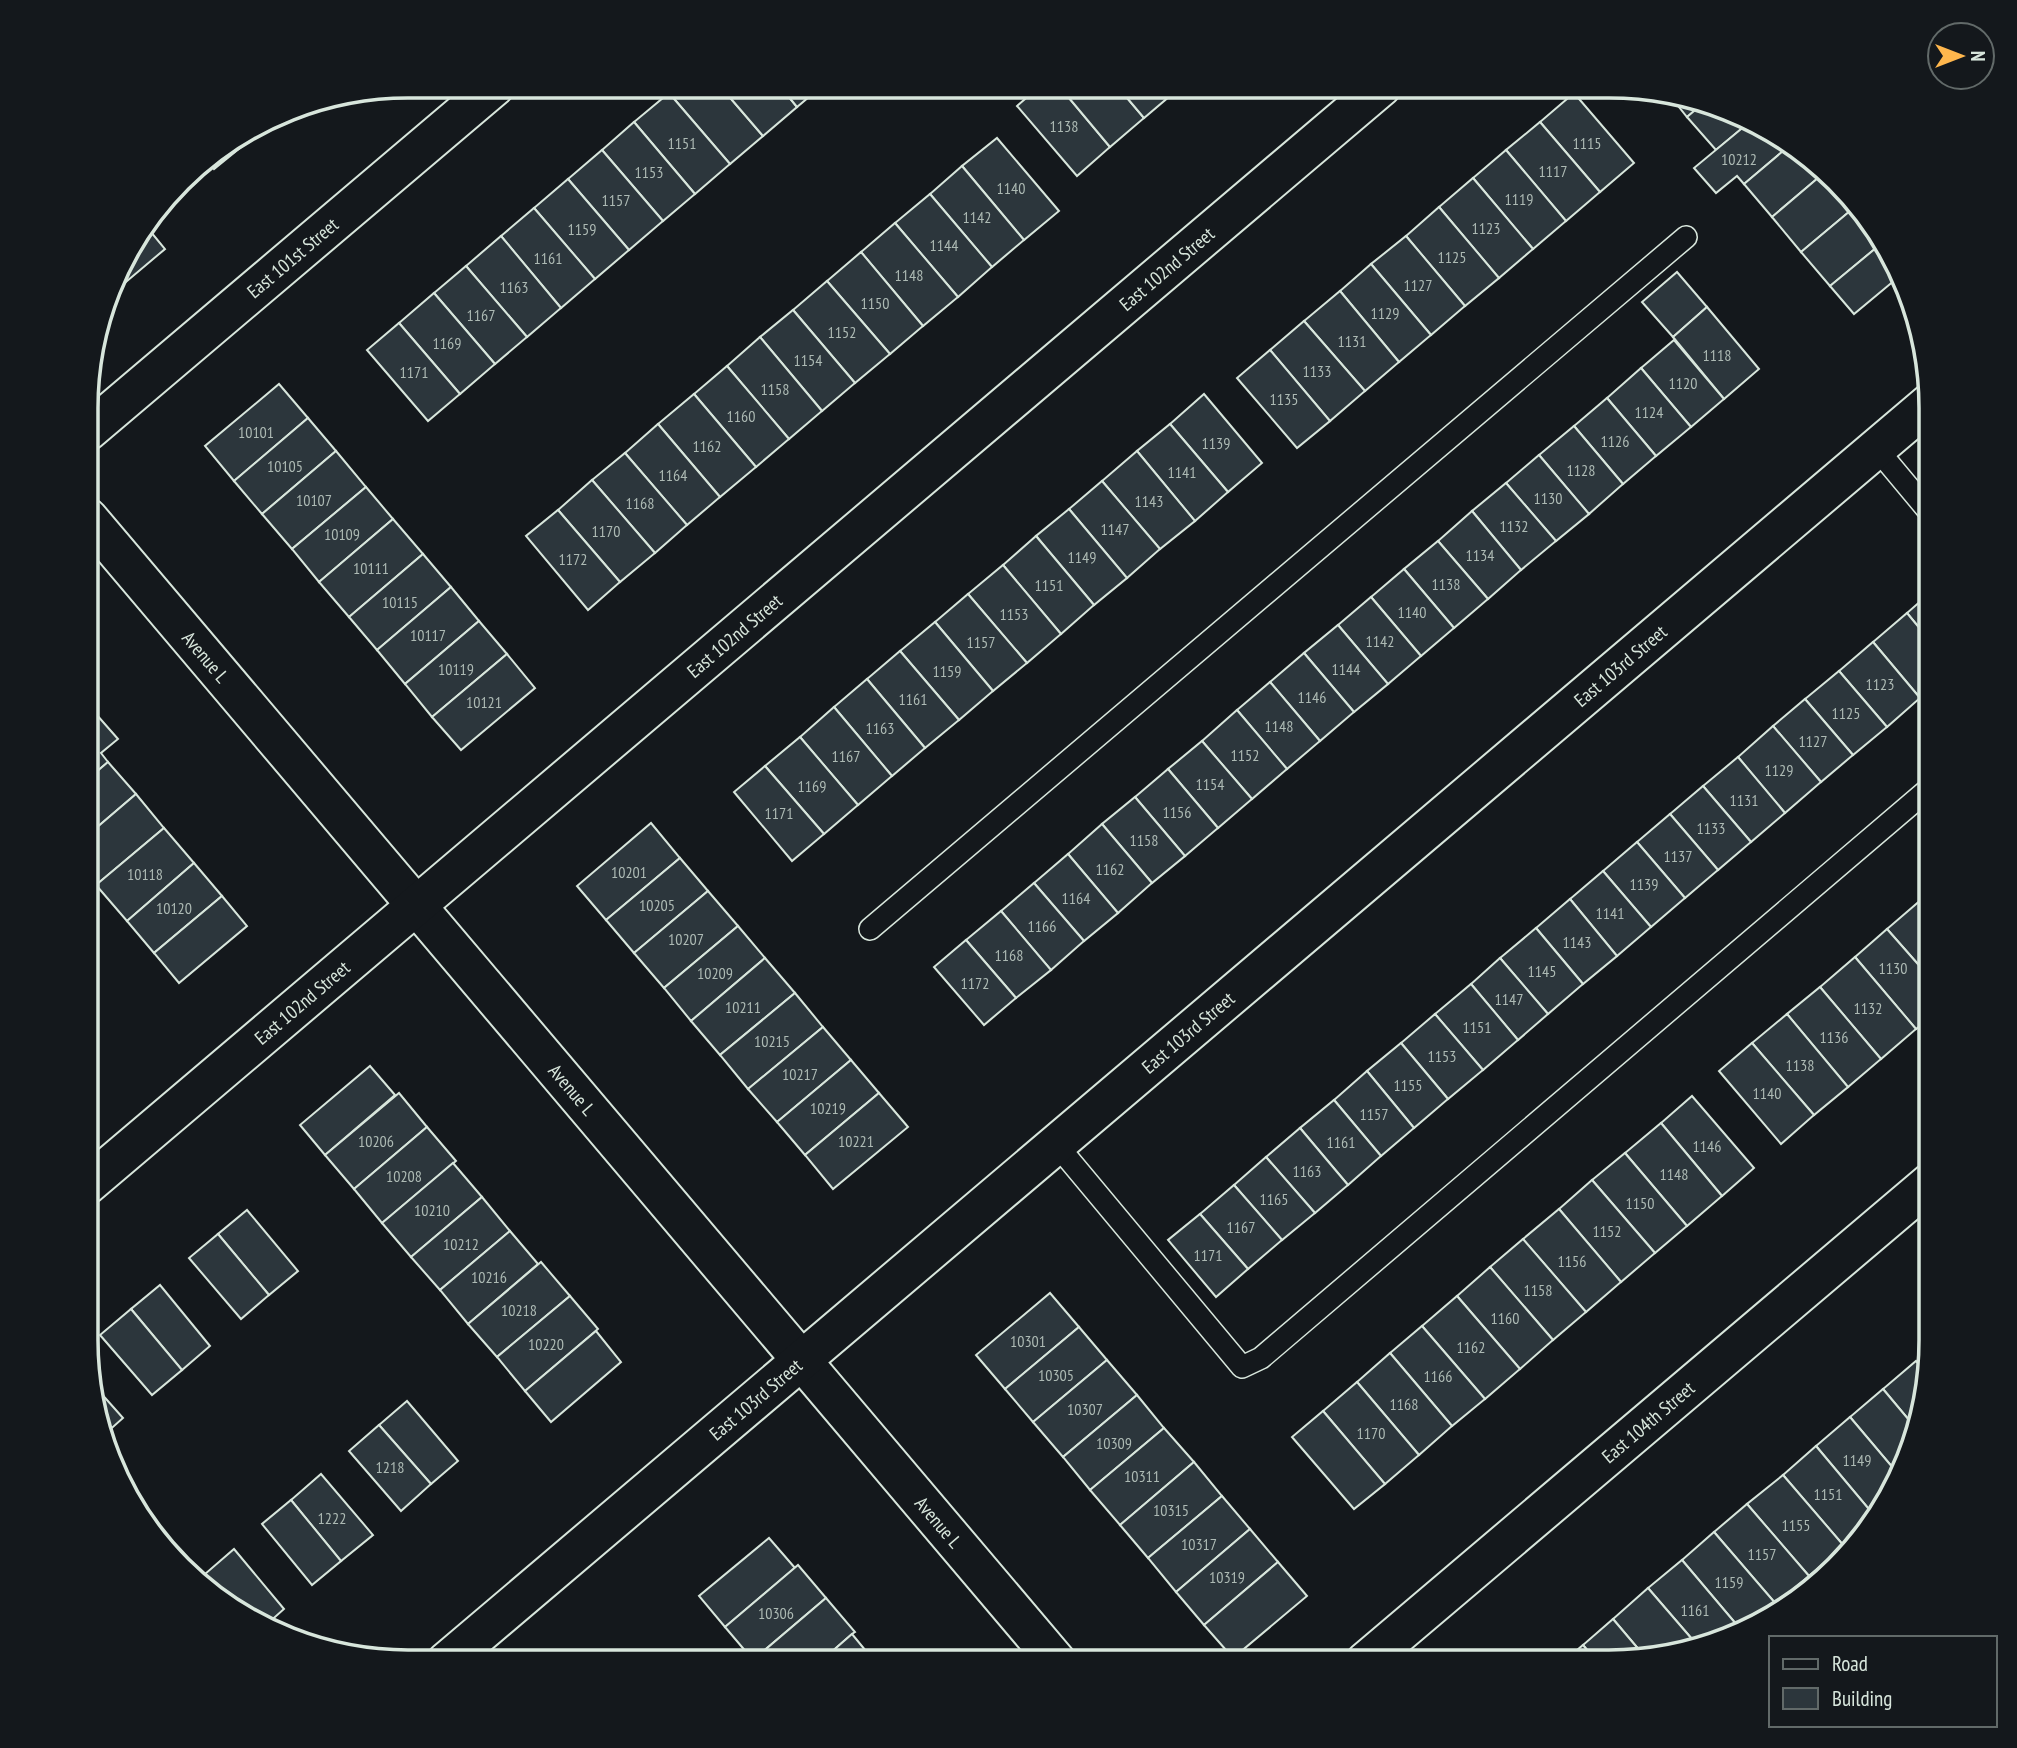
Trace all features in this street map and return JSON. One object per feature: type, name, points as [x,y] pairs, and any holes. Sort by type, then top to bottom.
[{"type":"street","name":"East 101st Street","points":[[98,423],[481,98]]},
{"type":"street","name":"East 102nd Street","points":[[98,1176],[1367,98]]},
{"type":"street","name":"East 103rd Street","points":[[460,1650],[1919,412]]},
{"type":"street","name":"Avenue L","points":[[98,530],[1047,1650]]},
{"type":"street","name":"East 104th Street","points":[[1379,1650],[1919,1192]]},
{"type":"lane","points":[[870,929],[1686,237]]},
{"type":"lane","points":[[1876,448],[1919,500]]},
{"type":"lane","points":[[1056,1144],[1242,1367],[1261,1358],[1919,797]]},
{"type":"building","points":[[663,98],[673,98],[730,164],[695,194],[634,122]]},
{"type":"building","points":[[673,98],[730,98],[763,136],[730,164]]},
{"type":"building","points":[[730,98],[790,98],[797,107],[763,136]]},
{"type":"building","points":[[790,98],[808,98],[797,107]]},
{"type":"building","points":[[1026,98],[1069,98],[1110,147],[1077,176],[1017,106]]},
{"type":"building","points":[[1069,98],[1127,98],[1144,118],[1110,147]]},
{"type":"building","points":[[1127,98],[1168,98],[1144,118]]},
{"type":"building","points":[[1568,98],[1578,98],[1634,163],[1600,192],[1540,122]]},
{"type":"building","points":[[1678,106],[1695,110],[1687,117]]},
{"type":"building","points":[[1695,110],[1742,128],[1716,150],[1687,117]]},
{"type":"building","points":[[634,122],[695,194],[663,221],[602,150]]},
{"type":"building","points":[[1540,122],[1600,192],[1566,221],[1506,150]]},
{"type":"building","points":[[1742,128],[1783,151],[1744,184],[1737,176],[1716,193],[1694,168]]},
{"type":"building","points":[[997,138],[1059,211],[1024,240],[962,166]]},
{"type":"building","points":[[241,147],[214,169],[219,162]]},
{"type":"building","points":[[602,150],[663,221],[629,250],[568,179]]},
{"type":"building","points":[[1506,150],[1566,221],[1533,249],[1473,178]]},
{"type":"building","points":[[1783,151],[1817,179],[1772,217],[1744,184]]},
{"type":"building","points":[[962,166],[1024,240],[992,267],[930,194]]},
{"type":"building","points":[[1473,178],[1533,249],[1499,278],[1439,207]]},
{"type":"building","points":[[568,179],[629,250],[595,279],[534,208]]},
{"type":"building","points":[[1817,179],[1849,212],[1801,252],[1772,217]]},
{"type":"building","points":[[930,194],[992,267],[958,297],[895,223]]},
{"type":"building","points":[[1439,207],[1499,278],[1465,306],[1406,236]]},
{"type":"building","points":[[534,208],[595,279],[561,308],[501,236]]},
{"type":"building","points":[[1849,212],[1875,249],[1830,286],[1801,252]]},
{"type":"building","points":[[895,223],[958,297],[923,326],[861,252]]},
{"type":"building","points":[[152,233],[165,249],[125,283]]},
{"type":"building","points":[[501,236],[561,308],[527,337],[466,266]]},
{"type":"building","points":[[1406,236],[1465,306],[1431,335],[1371,264]]},
{"type":"building","points":[[1875,249],[1892,283],[1854,314],[1830,286]]},
{"type":"building","points":[[861,252],[923,326],[890,354],[827,281]]},
{"type":"building","points":[[1371,264],[1431,335],[1399,362],[1340,291]]},
{"type":"building","points":[[466,266],[527,337],[495,364],[434,293]]},
{"type":"building","points":[[1677,272],[1707,307],[1673,337],[1642,302]]},
{"type":"building","points":[[827,281],[890,354],[855,383],[793,310]]},
{"type":"building","points":[[1340,291],[1399,362],[1365,391],[1304,321]]},
{"type":"building","points":[[434,293],[495,364],[460,394],[399,323]]},
{"type":"building","points":[[1707,307],[1759,369],[1724,399],[1673,337]]},
{"type":"building","points":[[793,310],[855,383],[822,411],[760,337]]},
{"type":"building","points":[[1304,321],[1365,391],[1330,421],[1270,350]]},
{"type":"building","points":[[399,323],[460,394],[428,421],[367,350]]},
{"type":"building","points":[[760,337],[822,411],[789,439],[727,366]]},
{"type":"building","points":[[1674,340],[1724,399],[1691,427],[1641,368]]},
{"type":"building","points":[[1270,350],[1330,421],[1297,448],[1237,378]]},
{"type":"building","points":[[727,366],[789,439],[756,467],[694,394]]},
{"type":"building","points":[[1641,368],[1691,427],[1656,456],[1607,398]]},
{"type":"building","points":[[279,384],[308,418],[234,481],[205,446]]},
{"type":"building","points":[[694,394],[756,467],[720,497],[658,424]]},
{"type":"building","points":[[1204,394],[1262,463],[1228,492],[1170,424]]},
{"type":"building","points":[[1607,398],[1656,456],[1623,484],[1574,426]]},
{"type":"building","points":[[308,418],[336,451],[262,514],[234,481]]},
{"type":"building","points":[[658,424],[720,497],[687,525],[625,453]]},
{"type":"building","points":[[1170,424],[1228,492],[1195,521],[1137,451]]},
{"type":"building","points":[[1574,426],[1623,484],[1589,514],[1539,455]]},
{"type":"building","points":[[336,451],[366,487],[292,549],[262,514]]},
{"type":"building","points":[[1137,451],[1195,521],[1160,549],[1102,481]]},
{"type":"building","points":[[625,453],[687,525],[655,553],[592,480]]},
{"type":"building","points":[[1539,455],[1589,514],[1556,541],[1506,483]]},
{"type":"building","points":[[592,480],[655,553],[620,582],[558,510]]},
{"type":"building","points":[[1102,481],[1160,549],[1127,578],[1069,509]]},
{"type":"building","points":[[1506,483],[1556,541],[1521,570],[1472,511]]},
{"type":"building","points":[[366,487],[393,519],[319,582],[292,549]]},
{"type":"building","points":[[1069,509],[1127,578],[1094,605],[1036,536]]},
{"type":"building","points":[[558,510],[620,582],[588,610],[526,536]]},
{"type":"building","points":[[1472,511],[1521,570],[1488,599],[1438,541]]},
{"type":"building","points":[[393,519],[423,554],[349,617],[319,582]]},
{"type":"building","points":[[1036,536],[1094,605],[1061,634],[1003,565]]},
{"type":"building","points":[[1438,541],[1488,599],[1454,628],[1404,569]]},
{"type":"building","points":[[423,554],[451,587],[377,650],[349,617]]},
{"type":"building","points":[[1003,565],[1061,634],[1027,663],[968,594]]},
{"type":"building","points":[[1404,569],[1454,628],[1421,656],[1371,597]]},
{"type":"building","points":[[451,587],[479,621],[405,684],[377,650]]},
{"type":"building","points":[[968,594],[1027,663],[993,691],[935,622]]},
{"type":"building","points":[[1371,597],[1421,656],[1388,684],[1338,625]]},
{"type":"building","points":[[1919,602],[1919,628],[1907,613]]},
{"type":"building","points":[[1907,613],[1919,628],[1919,697],[1873,642]]},
{"type":"building","points":[[479,621],[507,654],[432,717],[405,684]]},
{"type":"building","points":[[935,622],[993,691],[959,720],[900,651]]},
{"type":"building","points":[[1338,625],[1388,684],[1354,712],[1304,653]]},
{"type":"building","points":[[1873,642],[1919,699],[1887,727],[1839,671]]},
{"type":"building","points":[[900,651],[959,720],[925,748],[867,679]]},
{"type":"building","points":[[1304,653],[1354,712],[1320,741],[1270,682]]},
{"type":"building","points":[[507,654],[535,688],[461,750],[432,717]]},
{"type":"building","points":[[1839,671],[1887,727],[1853,755],[1805,699]]},
{"type":"building","points":[[867,679],[925,748],[892,776],[834,707]]},
{"type":"building","points":[[1270,682],[1320,741],[1287,769],[1237,710]]},
{"type":"building","points":[[1805,699],[1853,755],[1821,782],[1773,726]]},
{"type":"building","points":[[834,707],[892,776],[858,805],[800,737]]},
{"type":"building","points":[[1237,710],[1287,769],[1252,799],[1202,741]]},
{"type":"building","points":[[98,716],[118,739],[101,753],[108,762],[98,770]]},
{"type":"building","points":[[1773,726],[1821,782],[1785,813],[1738,757]]},
{"type":"building","points":[[800,737],[858,805],[824,834],[765,766]]},
{"type":"building","points":[[1202,741],[1252,799],[1218,828],[1168,769]]},
{"type":"building","points":[[1738,757],[1785,813],[1751,842],[1703,786]]},
{"type":"building","points":[[108,762],[136,794],[98,826],[98,770]]},
{"type":"building","points":[[765,766],[824,834],[792,861],[734,792]]},
{"type":"building","points":[[1168,769],[1218,828],[1185,856],[1135,797]]},
{"type":"building","points":[[1703,786],[1751,842],[1718,870],[1670,814]]},
{"type":"building","points":[[136,794],[164,828],[98,883],[98,826]]},
{"type":"building","points":[[1135,797],[1185,856],[1152,883],[1102,824]]},
{"type":"building","points":[[1670,814],[1718,870],[1685,898],[1637,842]]},
{"type":"building","points":[[651,823],[680,858],[606,920],[577,886]]},
{"type":"building","points":[[1102,824],[1152,883],[1118,913],[1068,854]]},
{"type":"building","points":[[164,828],[194,863],[127,921],[98,887],[98,883]]},
{"type":"building","points":[[1637,842],[1685,898],[1651,927],[1603,871]]},
{"type":"building","points":[[1068,854],[1118,913],[1084,941],[1034,883]]},
{"type":"building","points":[[680,858],[708,891],[634,953],[606,920]]},
{"type":"building","points":[[194,863],[222,896],[154,953],[127,921]]},
{"type":"building","points":[[1603,871],[1651,927],[1617,956],[1570,899]]},
{"type":"building","points":[[1034,883],[1084,941],[1051,970],[1001,911]]},
{"type":"building","points":[[708,891],[738,926],[664,988],[634,953]]},
{"type":"building","points":[[222,896],[247,926],[179,983],[154,953]]},
{"type":"building","points":[[1570,899],[1617,956],[1583,984],[1536,928]]},
{"type":"building","points":[[1919,902],[1919,965],[1887,929]]},
{"type":"building","points":[[1001,911],[1051,970],[1016,998],[966,940]]},
{"type":"building","points":[[738,926],[765,958],[691,1021],[664,988]]},
{"type":"building","points":[[1536,928],[1583,984],[1548,1014],[1500,958]]},
{"type":"building","points":[[1887,929],[1919,965],[1919,1027],[1916,1029],[1855,957]]},
{"type":"building","points":[[966,940],[1016,998],[984,1025],[934,967]]},
{"type":"building","points":[[1855,957],[1916,1029],[1881,1059],[1820,987]]},
{"type":"building","points":[[765,958],[795,993],[720,1055],[691,1021]]},
{"type":"building","points":[[1500,958],[1548,1014],[1518,1040],[1471,984]]},
{"type":"building","points":[[1471,984],[1518,1040],[1483,1070],[1435,1014]]},
{"type":"building","points":[[1820,987],[1881,1059],[1848,1087],[1787,1014]]},
{"type":"building","points":[[795,993],[823,1027],[748,1089],[720,1055]]},
{"type":"building","points":[[1435,1014],[1483,1070],[1448,1099],[1401,1043]]},
{"type":"building","points":[[1787,1014],[1848,1087],[1814,1115],[1752,1043]]},
{"type":"building","points":[[823,1027],[851,1060],[777,1122],[748,1089]]},
{"type":"building","points":[[1401,1043],[1448,1099],[1414,1128],[1367,1071]]},
{"type":"building","points":[[1752,1043],[1814,1115],[1781,1144],[1719,1071]]},
{"type":"building","points":[[851,1060],[879,1093],[805,1155],[777,1122]]},
{"type":"building","points":[[370,1066],[395,1095],[325,1155],[300,1125]]},
{"type":"building","points":[[1367,1071],[1414,1128],[1381,1156],[1334,1100]]},
{"type":"building","points":[[399,1093],[427,1127],[354,1189],[325,1155]]},
{"type":"building","points":[[879,1093],[908,1127],[833,1189],[805,1155]]},
{"type":"building","points":[[1692,1096],[1754,1168],[1722,1196],[1661,1123]]},
{"type":"building","points":[[1334,1100],[1381,1156],[1348,1185],[1300,1128]]},
{"type":"building","points":[[1661,1123],[1722,1196],[1687,1226],[1625,1153]]},
{"type":"building","points":[[427,1127],[456,1161],[382,1223],[354,1189]]},
{"type":"building","points":[[1300,1128],[1348,1185],[1315,1213],[1266,1157]]},
{"type":"building","points":[[1625,1153],[1687,1226],[1655,1253],[1592,1180]]},
{"type":"building","points":[[1266,1157],[1315,1213],[1282,1240],[1234,1185]]},
{"type":"building","points":[[453,1163],[482,1197],[411,1257],[382,1223]]},
{"type":"building","points":[[1592,1180],[1655,1253],[1621,1282],[1559,1209]]},
{"type":"building","points":[[1234,1185],[1282,1240],[1248,1269],[1200,1214]]},
{"type":"building","points":[[482,1197],[510,1231],[440,1290],[411,1257]]},
{"type":"building","points":[[1559,1209],[1621,1282],[1586,1312],[1523,1239]]},
{"type":"building","points":[[247,1210],[298,1271],[269,1295],[218,1234]]},
{"type":"building","points":[[1200,1214],[1248,1269],[1216,1297],[1168,1240]]},
{"type":"building","points":[[510,1231],[538,1264],[468,1324],[440,1290]]},
{"type":"building","points":[[218,1234],[269,1295],[241,1319],[189,1258]]},
{"type":"building","points":[[1523,1239],[1586,1312],[1553,1340],[1490,1267]]},
{"type":"building","points":[[541,1262],[570,1296],[497,1357],[468,1324]]},
{"type":"building","points":[[1490,1267],[1553,1340],[1520,1369],[1457,1296]]},
{"type":"building","points":[[160,1285],[210,1346],[182,1370],[131,1309]]},
{"type":"building","points":[[1050,1293],[1079,1327],[1005,1389],[976,1355]]},
{"type":"building","points":[[570,1296],[598,1329],[525,1391],[497,1357]]},
{"type":"building","points":[[1457,1296],[1520,1369],[1485,1399],[1422,1326]]},
{"type":"building","points":[[131,1309],[182,1370],[152,1395],[100,1335]]},
{"type":"building","points":[[1422,1326],[1485,1399],[1452,1426],[1390,1353]]},
{"type":"building","points":[[1079,1327],[1107,1360],[1033,1422],[1005,1389]]},
{"type":"building","points":[[596,1331],[621,1362],[551,1422],[525,1391]]},
{"type":"building","points":[[1390,1353],[1452,1426],[1419,1455],[1357,1382]]},
{"type":"building","points":[[1107,1360],[1137,1395],[1063,1457],[1033,1422]]},
{"type":"building","points":[[1916,1361],[1918,1363],[1908,1419],[1883,1389]]},
{"type":"building","points":[[1357,1382],[1419,1455],[1385,1484],[1323,1411]]},
{"type":"building","points":[[1883,1389],[1908,1419],[1892,1466],[1850,1417]]},
{"type":"building","points":[[1137,1395],[1164,1428],[1090,1490],[1063,1457]]},
{"type":"building","points":[[103,1396],[123,1418],[111,1429]]},
{"type":"building","points":[[407,1401],[458,1461],[431,1484],[379,1425]]},
{"type":"building","points":[[1323,1411],[1385,1484],[1354,1509],[1292,1437]]},
{"type":"building","points":[[1850,1417],[1892,1466],[1869,1509],[1816,1446]]},
{"type":"building","points":[[379,1425],[431,1484],[401,1511],[349,1451]]},
{"type":"building","points":[[1164,1428],[1194,1462],[1120,1525],[1090,1490]]},
{"type":"building","points":[[1816,1446],[1869,1509],[1842,1544],[1783,1475]]},
{"type":"building","points":[[1194,1462],[1222,1496],[1148,1558],[1120,1525]]},
{"type":"building","points":[[321,1474],[373,1535],[341,1561],[291,1500]]},
{"type":"building","points":[[1783,1475],[1842,1544],[1809,1576],[1747,1504]]},
{"type":"building","points":[[1222,1496],[1250,1529],[1176,1592],[1148,1558]]},
{"type":"building","points":[[291,1500],[341,1561],[312,1585],[262,1524]]},
{"type":"building","points":[[1747,1504],[1809,1576],[1774,1602],[1714,1532]]},
{"type":"building","points":[[1250,1529],[1278,1562],[1204,1625],[1176,1592]]},
{"type":"building","points":[[1714,1532],[1774,1602],[1735,1623],[1682,1560]]},
{"type":"building","points":[[769,1538],[795,1568],[725,1627],[699,1596]]},
{"type":"building","points":[[234,1549],[284,1609],[271,1618],[236,1598],[205,1574]]},
{"type":"building","points":[[1682,1560],[1735,1623],[1691,1638],[1648,1588]]},
{"type":"building","points":[[1278,1562],[1307,1596],[1243,1650],[1226,1650],[1204,1625]]},
{"type":"building","points":[[798,1565],[826,1598],[765,1650],[745,1650],[725,1627]]},
{"type":"building","points":[[1648,1588],[1691,1638],[1638,1648],[1613,1619]]},
{"type":"building","points":[[826,1598],[855,1632],[834,1650],[765,1650]]},
{"type":"building","points":[[1613,1619],[1638,1648],[1587,1650],[1583,1645]]},
{"type":"building","points":[[852,1634],[865,1650],[834,1650]]}]
